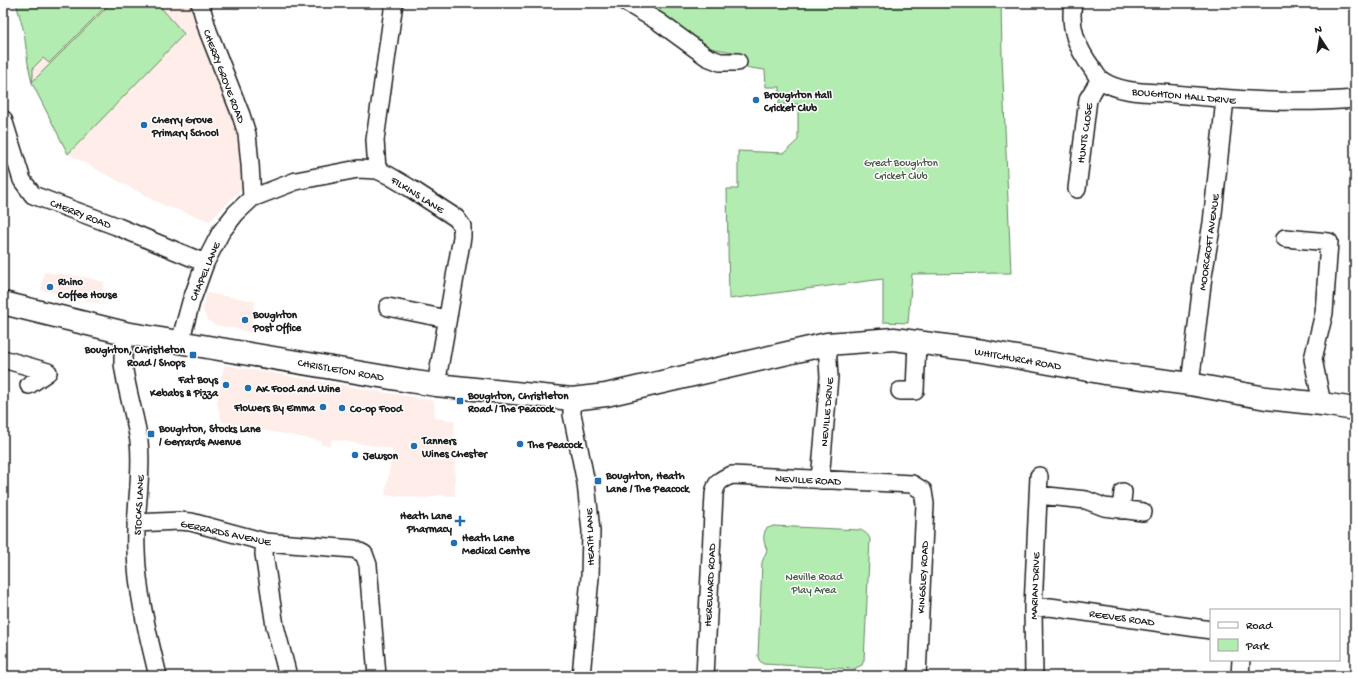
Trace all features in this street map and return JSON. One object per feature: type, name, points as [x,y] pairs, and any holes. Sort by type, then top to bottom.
[{"type":"highway","name":"CHRISTLETON ROAD","points":[[3,303],[125,332],[436,385],[572,399],[606,395],[681,377]]},
{"type":"highway","name":"WHITCHURCH ROAD","points":[[681,377],[827,344],[894,340],[983,351],[1105,374],[1190,384],[1266,398],[1322,404],[1355,410]]},
{"type":"street","name":"CHERRY GROVE ROAD","points":[[200,3],[208,31],[247,134],[252,198]]},
{"type":"street","points":[[377,170],[375,140],[394,3]]},
{"type":"street","points":[[627,3],[659,22],[707,57],[720,62],[738,62]]},
{"type":"street","name":"BOUGHTON HALL DRIVE","points":[[1073,3],[1072,30],[1082,55],[1100,79],[1122,90],[1225,100],[1323,102],[1355,99]]},
{"type":"street","name":"HUNTS CLOSE","points":[[1077,189],[1088,99],[1100,79]]},
{"type":"street","name":"MOORCROFT AVENUE","points":[[1190,384],[1203,276],[1212,223],[1225,100]]},
{"type":"street","name":"CHERRY ROAD","points":[[3,119],[22,180],[33,195],[116,226],[205,263]]},
{"type":"street","name":"CHAPEL LANE","points":[[180,342],[191,302],[205,263],[221,232],[236,213],[252,198],[296,181],[358,168],[377,170]]},
{"type":"street","name":"FILKINS LANE","points":[[377,170],[394,178],[456,218],[462,226],[462,237],[436,385]]},
{"type":"street","points":[[1285,238],[1329,242],[1324,313],[1313,359],[1322,404]]},
{"type":"street","points":[[388,307],[447,320]]},
{"type":"street","name":"STOCKS LANE","points":[[125,332],[123,363],[139,440],[140,462],[136,523],[136,551],[139,585],[158,676]]},
{"type":"street","points":[[900,391],[915,391],[917,342]]},
{"type":"street","name":"NEVILLE DRIVE","points":[[820,480],[829,378],[827,344]]},
{"type":"street","points":[[3,359],[48,372],[30,385]]},
{"type":"street","name":"HEATH LANE","points":[[572,399],[572,414],[586,483],[591,531],[590,577],[581,676]]},
{"type":"street","name":"NEVILLE ROAD","points":[[714,494],[720,480],[732,475],[912,484]]},
{"type":"street","name":"MARIAN DRIVE","points":[[1034,676],[1033,608],[1039,476]]},
{"type":"street","name":"KINGSLEY ROAD","points":[[912,484],[923,491],[925,504],[917,676]]},
{"type":"street","points":[[1121,510],[1123,492]]},
{"type":"street","name":"HEREWARD ROAD","points":[[705,676],[714,494]]},
{"type":"street","points":[[1038,495],[1086,500],[1104,508],[1143,512]]},
{"type":"street","name":"GERRARDS AVENUE","points":[[136,523],[179,521],[191,522],[265,542],[354,549],[364,554],[368,565],[376,676]]},
{"type":"street","points":[[265,542],[264,554],[275,626],[288,676]]},
{"type":"street","name":"REEVES ROAD","points":[[1033,608],[1050,607],[1210,630]]},
{"type":"street","points":[[1240,676],[1241,661]]},
{"type":"shaded area","name":"Cherry Grove Primary School","points":[[109,3],[188,3],[230,109],[241,142],[244,186],[210,221],[163,205],[68,154],[32,83],[33,68],[43,58],[49,62]]},
{"type":"shaded area","points":[[44,272],[84,277],[104,282],[99,303],[41,290]]},
{"type":"shaded area","points":[[207,293],[255,301],[250,333],[238,329],[215,325],[208,320],[203,308]]},
{"type":"shaded area","points":[[224,365],[434,401],[435,418],[455,421],[455,496],[438,495],[427,498],[385,495],[393,449],[332,439],[330,446],[320,444],[321,441],[222,422],[217,403]]},
{"type":"green space","points":[[16,3],[109,3],[49,63],[43,58],[33,68],[32,82],[111,3],[157,3],[184,34],[68,154],[32,83],[24,32]]},
{"type":"green space","name":"Great Boughton Cricket Club","points":[[645,3],[1001,3],[1011,273],[912,274],[908,323],[883,322],[883,279],[729,299],[727,189],[738,189],[738,151],[784,153],[798,140],[798,104],[779,104],[780,87],[766,87],[765,70],[743,67],[740,53],[709,48]]},
{"type":"green space","name":"Neville Road Play Area","points":[[773,526],[860,530],[865,532],[870,539],[864,660],[862,665],[854,669],[763,664],[759,660],[762,562],[767,550],[764,537],[766,529]]},
{"type":"place","name":"Broughton Hall Cricket Club","points":[[756,100]]},
{"type":"place","name":"Cherry Grove Primary School","points":[[144,125]]},
{"type":"place","name":"Rhino Coffee House","points":[[50,287]]},
{"type":"place","name":"Boughton Post Office","points":[[245,320]]},
{"type":"place","name":"Boughton, Christleton Road / Shops","points":[[193,355]]},
{"type":"place","name":"Fat Boys Kebabs & Pizza","points":[[226,385]]},
{"type":"place","name":"AK Food and Wine","points":[[248,388]]},
{"type":"place","name":"Boughton, Christleton Road / The Peacock","points":[[460,401]]},
{"type":"place","name":"Flowers By Emma","points":[[323,407]]},
{"type":"place","name":"Co-op Food","points":[[342,408]]},
{"type":"place","name":"Boughton, Stocks Lane / Gerrards Avenue","points":[[151,434]]},
{"type":"place","name":"The Peacock","points":[[520,444]]},
{"type":"place","name":"Tanners Wines Chester","points":[[414,446]]},
{"type":"place","name":"Jewson","points":[[355,455]]},
{"type":"place","name":"Boughton, Heath Lane / The Peacock","points":[[598,481]]},
{"type":"place","name":"Heath Lane Pharmacy","points":[[460,521]]},
{"type":"place","name":"Heath Lane Medical Centre","points":[[454,543]]}]
